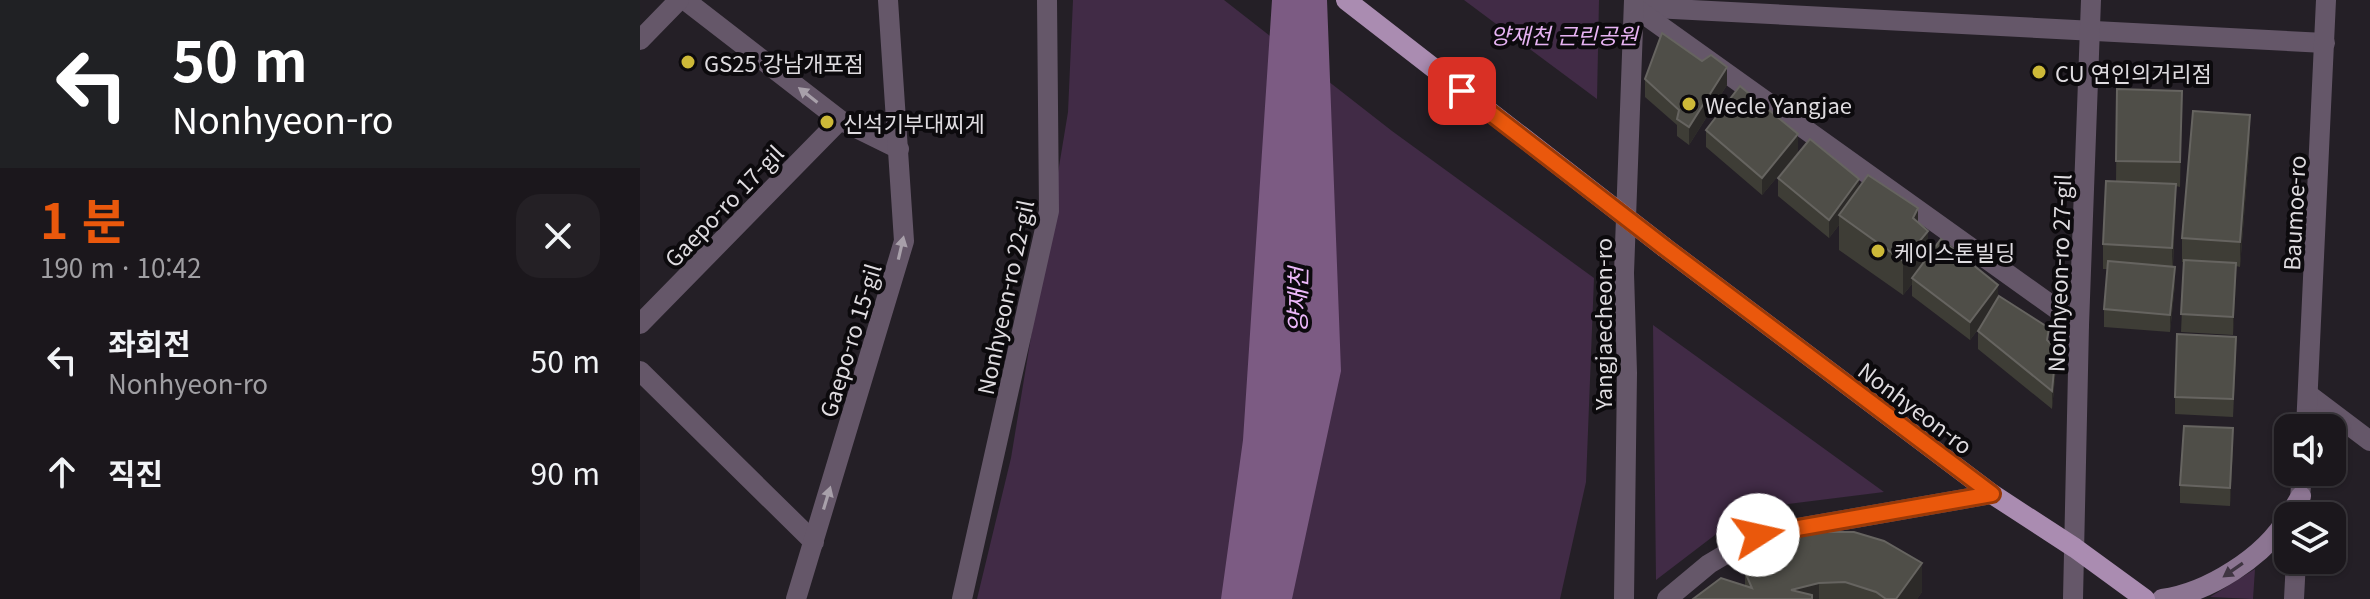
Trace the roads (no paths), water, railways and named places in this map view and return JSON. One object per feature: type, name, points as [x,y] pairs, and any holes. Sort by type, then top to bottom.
[{"type":"main road","name":"Nonhyeon-ro","points":[[1346,0],[1664,247],[1992,494],[2075,548],[2145,599]]},
{"type":"main road","points":[[2162,599],[2214,582],[2259,551],[2274,533]]},
{"type":"street","points":[[640,40],[679,0]]},
{"type":"street","points":[[685,0],[840,120],[899,149]]},
{"type":"street","name":"Gaepo-ro 15-gil","points":[[796,599],[904,241],[888,0]]},
{"type":"street","name":"Nonhyeon-ro 22-gil","points":[[962,599],[1049,211],[1047,0]]},
{"type":"street","name":"Nonhyeon-ro 27-gil","points":[[2073,599],[2091,0]]},
{"type":"street","name":"Baumoe-ro","points":[[2307,414],[2326,0]]},
{"type":"street","points":[[1634,4],[2325,43]]},
{"type":"street","points":[[1634,4],[2079,325]]},
{"type":"street","name":"Yangjaecheon-ro","points":[[1624,599],[1627,373],[1624,258],[1634,4]]},
{"type":"street","name":"Gaepo-ro 17-gil","points":[[640,324],[840,120]]},
{"type":"street","points":[[640,371],[814,542]]},
{"type":"street","points":[[2309,395],[2370,441]]},
{"type":"street","points":[[1667,599],[1709,564],[1758,535],[1992,494]]},
{"type":"street","points":[[2294,599],[2295,574]]},
{"type":"water","name":"양재천","points":[[1272,0],[1327,0],[1341,371],[1292,599],[1221,599],[1243,440]]},
{"type":"place","name":"GS25 강남개포점","points":[[688,62]]},
{"type":"place","name":"CU 연인의거리점","points":[[2039,72]]},
{"type":"place","name":"Wecle Yangjae","points":[[1689,104]]},
{"type":"place","name":"신석기부대찌게","points":[[827,122]]},
{"type":"place","name":"케이스톤빌딩","points":[[1878,251]]},
{"type":"park label","name":"양재천 근린공원","points":[[1564,34]]}]
